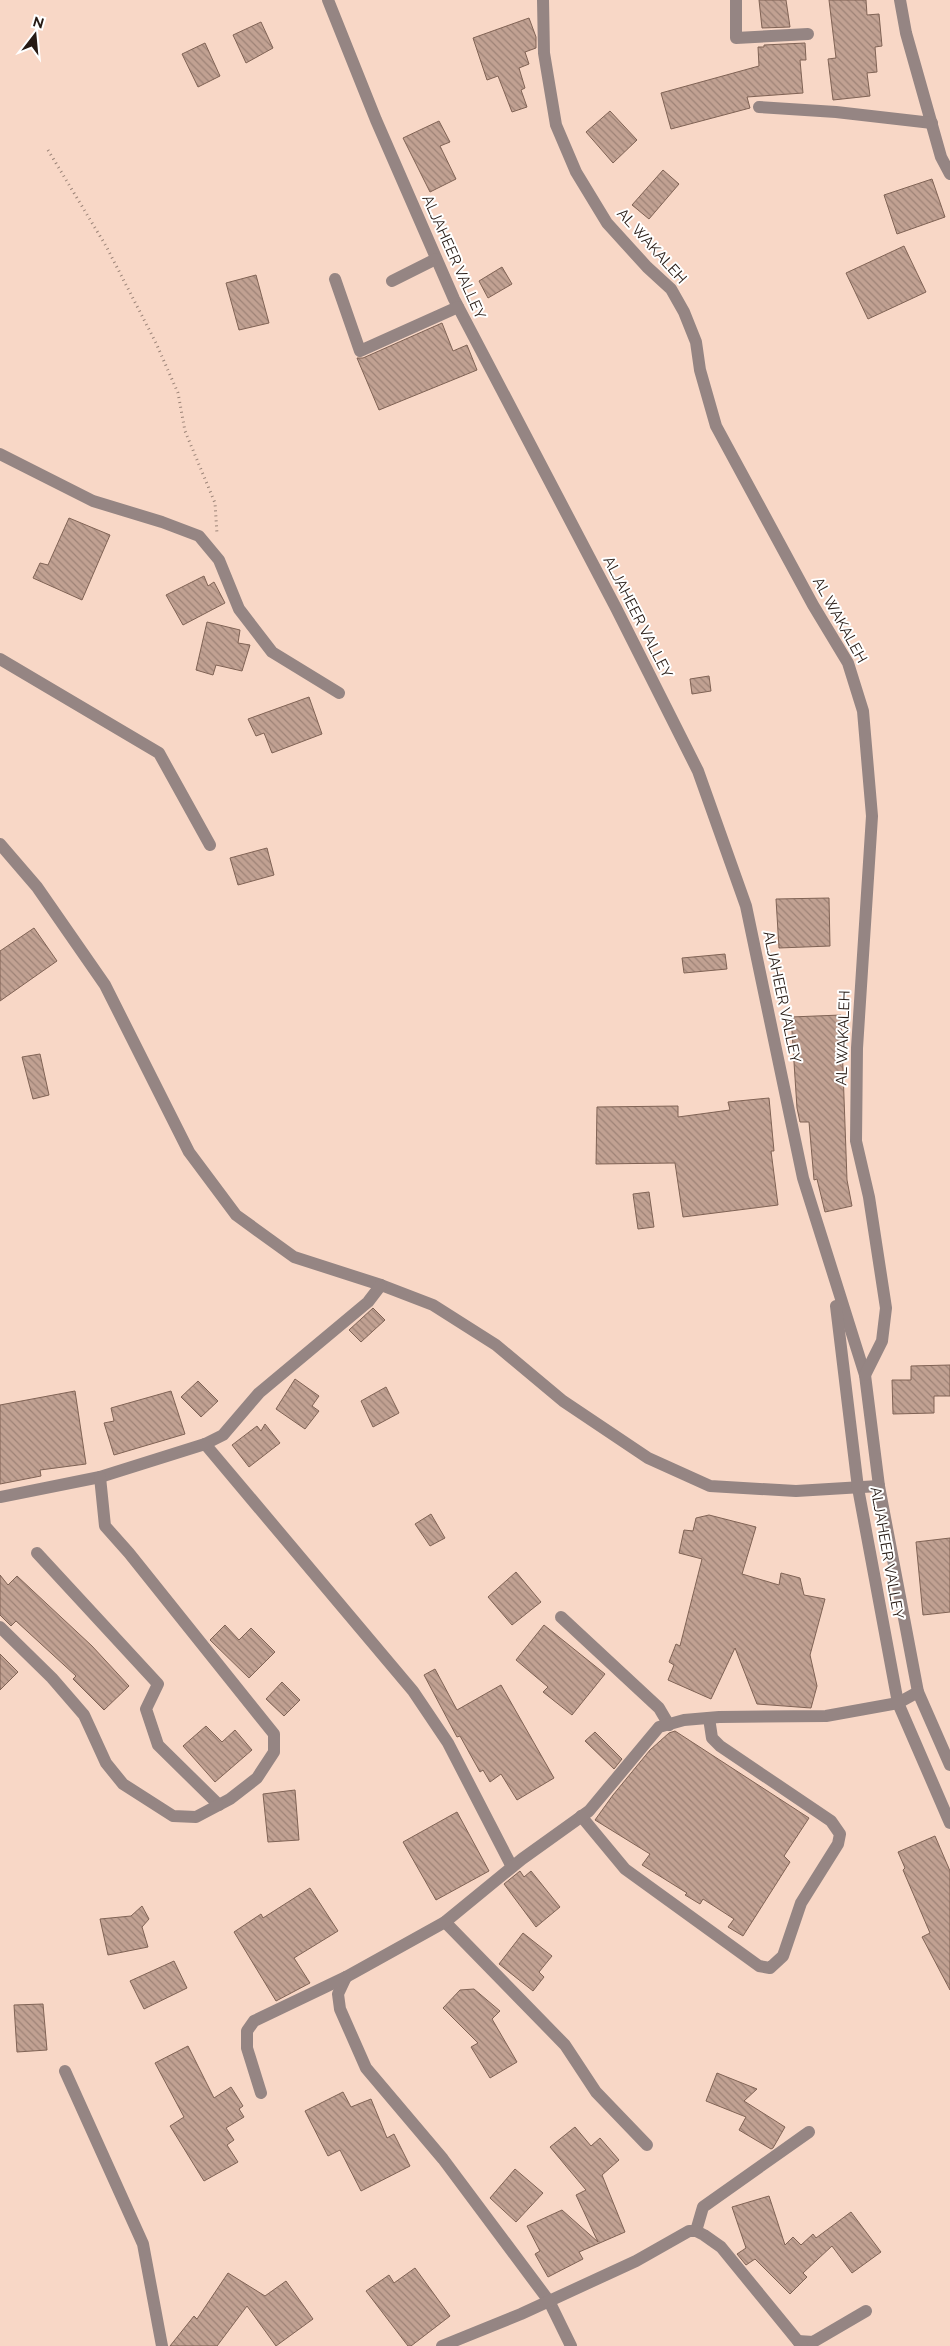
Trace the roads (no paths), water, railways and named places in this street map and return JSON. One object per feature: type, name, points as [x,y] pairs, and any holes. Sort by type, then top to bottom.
[{"type":"street","name":"ALJAHEER VALLEY","points":[[328,0],[376,120],[458,307],[616,608],[698,771],[746,906],[803,1178],[865,1375],[878,1486],[918,1692],[950,1765]]},
{"type":"street","name":"AL WAKALEH","points":[[543,0],[544,53],[556,125],[576,172],[607,223],[647,267],[671,289],[684,312],[696,342],[700,370],[716,426],[813,605],[848,663],[863,711],[872,816],[857,1048],[856,1141],[869,1197],[886,1308],[882,1341],[865,1375]]},
{"type":"street","points":[[736,0],[736,38],[808,34]]},
{"type":"street","points":[[900,0],[906,34],[941,156],[950,174]]},
{"type":"street","points":[[759,107],[836,112],[932,123]]},
{"type":"street","points":[[392,281],[436,259]]},
{"type":"street","points":[[335,279],[360,350],[458,307]]},
{"type":"street","points":[[0,454],[93,501],[162,522],[199,536],[219,560],[239,610],[272,652],[338,693]]},
{"type":"street","points":[[0,659],[159,753],[210,845]]},
{"type":"street","points":[[0,844],[37,888],[105,985],[189,1152],[236,1215],[294,1257],[381,1285],[433,1305],[496,1345],[564,1401],[648,1458],[710,1486],[796,1491],[878,1486]]},
{"type":"street","name":"ALJAHEER VALLEY","points":[[833,1278],[858,1488],[898,1703],[950,1823]]},
{"type":"street","points":[[0,1497],[100,1477],[205,1444],[223,1435],[259,1393],[368,1302],[381,1285]]},
{"type":"street","points":[[205,1444],[413,1691],[448,1742],[512,1867]]},
{"type":"street","points":[[0,1627],[52,1678],[84,1715],[106,1763],[123,1784],[173,1816],[196,1817],[219,1806],[257,1778],[274,1752],[274,1734],[129,1553],[105,1526],[100,1477]]},
{"type":"street","points":[[37,1553],[158,1684],[146,1709],[158,1745],[219,1806]]},
{"type":"street","points":[[561,1617],[659,1708],[669,1724]]},
{"type":"street","points":[[261,2092],[247,2048],[247,2031],[254,2021],[346,1977],[445,1922],[512,1867],[589,1811],[659,1727],[709,1718],[826,1716],[898,1703],[918,1692]]},
{"type":"street","points":[[581,1816],[625,1869],[759,1966],[770,1968],[783,1956],[801,1903],[838,1844],[840,1834],[831,1821],[720,1746],[712,1738],[709,1718]]},
{"type":"street","points":[[445,1922],[565,2045],[596,2092],[647,2145]]},
{"type":"street","points":[[346,1977],[338,1994],[340,2009],[366,2068],[443,2159],[549,2302],[571,2346]]},
{"type":"street","points":[[65,2070],[143,2244],[162,2346]]},
{"type":"street","points":[[696,2231],[703,2207],[809,2132]]},
{"type":"street","points":[[442,2346],[549,2302],[636,2261],[689,2231],[696,2231],[720,2247],[800,2343],[813,2342],[866,2311]]},
{"type":"street","points":[[473,2346],[475,2332]]}]
